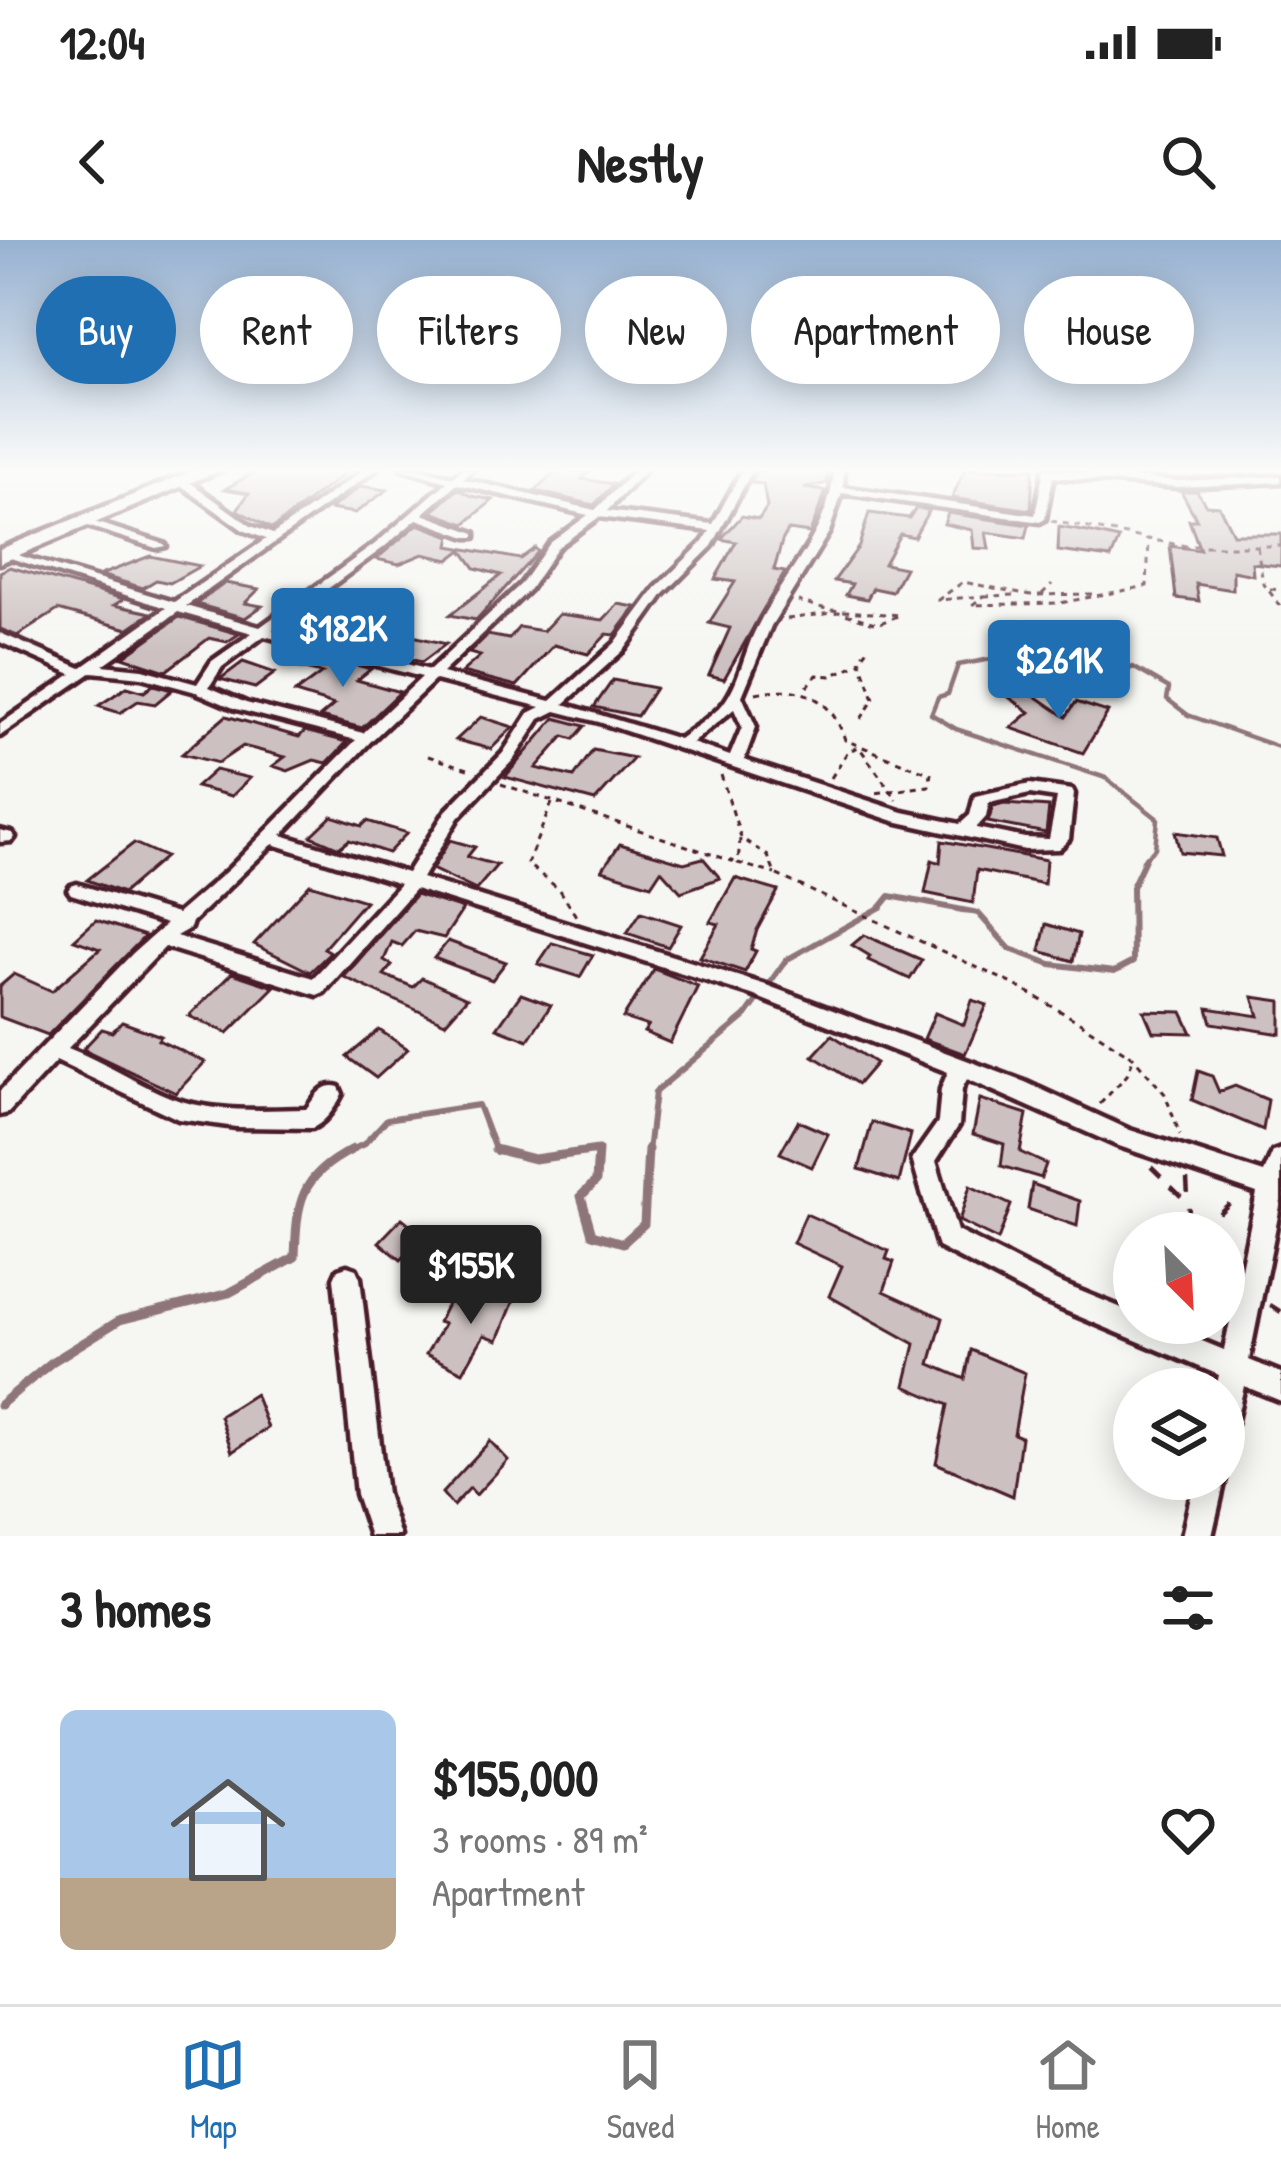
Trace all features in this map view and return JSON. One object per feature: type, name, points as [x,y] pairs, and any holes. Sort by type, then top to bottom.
[{"type":"highway","points":[[3,556],[69,529]]},
{"type":"street","points":[[106,529],[160,546]]},
{"type":"street","points":[[251,529],[272,537]]},
{"type":"street","points":[[0,731],[170,615],[172,607],[283,529]]},
{"type":"street","points":[[200,689],[217,664],[394,529]]},
{"type":"street","points":[[456,529],[471,535]]},
{"type":"street","points":[[0,1106],[140,958],[183,923],[366,738],[525,587],[554,545],[574,529]]},
{"type":"street","points":[[165,940],[317,988],[394,903],[452,814],[489,781],[534,716],[553,707],[620,646],[715,529]]},
{"type":"street","points":[[680,745],[736,696],[763,628],[823,529]]},
{"type":"street","points":[[3,556],[432,677],[458,678],[521,702],[553,707],[913,820],[963,831],[1053,845],[1060,839],[1066,794],[1079,776]]},
{"type":"street","points":[[0,637],[86,670],[142,673],[241,706],[366,738]]},
{"type":"street","points":[[736,696],[749,727],[736,761]]},
{"type":"street","points":[[963,831],[978,817],[981,800],[1030,789],[1066,794]]},
{"type":"street","points":[[271,837],[580,930],[759,990],[1189,1160],[1243,1177],[1278,1177],[1236,1368]]},
{"type":"street","points":[[77,890],[183,923]]},
{"type":"street","points":[[55,1052],[139,1086],[167,1106],[262,1120],[312,1118],[332,1094]]},
{"type":"street","points":[[964,1069],[955,1076],[950,1092],[951,1121],[924,1160],[947,1239],[1049,1291],[1234,1368]]},
{"type":"street","points":[[347,1278],[371,1494],[386,1536]]},
{"type":"street","points":[[1245,1373],[1281,1387]]},
{"type":"street","points":[[1197,1536],[1205,1500]]},
{"type":"path","points":[[1097,529],[1201,547],[1281,546]]},
{"type":"path","points":[[984,596],[972,605],[1060,602],[1148,586],[1149,539]]},
{"type":"path","points":[[1258,544],[1254,550],[1268,589],[1281,607]]},
{"type":"path","points":[[1030,595],[938,600],[963,582],[1038,596],[1092,594]]},
{"type":"path","points":[[1038,596],[1052,590],[1052,584]]},
{"type":"path","points":[[1268,589],[1281,590]]},
{"type":"path","points":[[763,628],[817,612],[839,612],[878,625],[900,615],[830,610],[782,597]]},
{"type":"path","points":[[861,719],[874,699],[862,663],[862,650],[870,646]]},
{"type":"path","points":[[803,689],[817,675],[831,676],[862,663]]},
{"type":"path","points":[[736,696],[776,688],[818,695],[842,724],[845,740],[932,774],[929,785],[891,793],[824,790],[848,752],[859,746]]},
{"type":"path","points":[[859,746],[913,820]]},
{"type":"path","points":[[428,756],[465,767],[489,781],[775,874],[877,926],[1013,984],[1133,1058],[1165,1094],[1189,1160],[1189,1212]]},
{"type":"path","points":[[736,761],[720,766],[741,838],[738,863]]},
{"type":"path","points":[[553,801],[527,864],[572,905],[580,930]]},
{"type":"path","points":[[741,838],[768,856],[775,874]]},
{"type":"path","points":[[1087,1119],[1127,1075],[1133,1058]]},
{"type":"path","points":[[1124,1138],[1188,1203]]},
{"type":"path","points":[[1221,1212],[1238,1196],[1243,1177]]},
{"type":"building","points":[[411,529],[451,536],[449,546],[520,559],[535,548],[538,552],[476,620],[450,615],[501,575],[475,568],[462,550],[449,560],[423,554],[399,564],[376,559]]},
{"type":"building","points":[[730,529],[811,529],[788,530],[774,570],[785,572],[724,679],[709,675],[730,628],[709,623],[735,582],[715,579],[736,542],[721,539]]},
{"type":"building","points":[[864,529],[918,529],[914,537],[900,534],[884,564],[905,568],[892,592],[873,588],[867,599],[846,595],[852,584],[834,581],[859,546]]},
{"type":"building","points":[[1028,529],[1026,538],[986,532],[989,549],[974,548],[972,530]]},
{"type":"building","points":[[1059,529],[1119,539],[1111,558],[1058,551]]},
{"type":"building","points":[[1192,529],[1281,534],[1281,566],[1252,563],[1253,575],[1233,571],[1233,590],[1196,584],[1199,601],[1176,598],[1170,546],[1200,550]]},
{"type":"building","points":[[150,556],[200,566],[170,583],[156,580],[143,588],[100,575]]},
{"type":"building","points":[[10,567],[124,599],[114,605],[151,613],[128,629],[58,610],[17,636],[0,629],[0,572]]},
{"type":"building","points":[[225,583],[259,589],[245,603],[262,606],[245,618],[196,604]]},
{"type":"building","points":[[618,604],[636,607],[615,635],[607,634],[588,654],[554,645],[517,686],[462,672],[480,656],[469,653],[488,635],[509,639],[519,627],[543,631],[559,614],[603,620]]},
{"type":"building","points":[[179,617],[239,634],[227,642],[209,638],[166,671],[123,657]]},
{"type":"building","points":[[386,633],[446,644],[422,662],[368,650]]},
{"type":"building","points":[[304,651],[371,669],[357,680],[400,692],[362,728],[320,717],[334,705],[295,693],[322,673],[287,665]]},
{"type":"building","points":[[243,662],[275,673],[255,688],[220,679]]},
{"type":"building","points":[[613,680],[655,688],[637,716],[594,707]]},
{"type":"building","points":[[153,685],[172,690],[155,704],[138,701],[120,713],[98,706],[127,687],[144,692]]},
{"type":"building","points":[[1027,690],[1066,717],[1076,702],[1108,712],[1083,753],[1011,728],[1030,712],[1007,696]]},
{"type":"building","points":[[226,716],[299,737],[305,731],[347,742],[327,763],[314,760],[288,771],[273,766],[285,757],[243,746],[218,763],[182,754]]},
{"type":"building","points":[[481,717],[513,727],[491,749],[456,740]]},
{"type":"building","points":[[555,718],[585,726],[574,739],[564,736],[536,768],[574,777],[593,750],[634,758],[595,801],[505,777]]},
{"type":"building","points":[[215,770],[250,778],[232,796],[196,787]]},
{"type":"building","points":[[993,807],[1049,807],[1046,833],[988,822]]},
{"type":"building","points":[[332,816],[407,833],[388,853],[349,840],[339,848],[311,836]]},
{"type":"building","points":[[1175,832],[1217,838],[1222,856],[1180,852]]},
{"type":"building","points":[[450,840],[475,847],[467,857],[497,865],[476,890],[432,869]]},
{"type":"building","points":[[942,841],[1046,860],[1044,884],[977,870],[973,903],[925,893],[932,860],[940,863]]},
{"type":"building","points":[[134,843],[165,857],[123,893],[87,880]]},
{"type":"building","points":[[620,844],[684,863],[703,858],[720,878],[681,892],[661,870],[651,885],[602,870]]},
{"type":"building","points":[[735,878],[778,891],[757,930],[751,949],[756,951],[745,972],[700,957],[719,924],[710,922]]},
{"type":"building","points":[[310,884],[365,901],[324,948],[331,952],[310,972],[254,944]]},
{"type":"building","points":[[416,894],[463,909],[444,938],[415,931],[402,946],[392,942],[384,960],[392,965],[384,975],[413,987],[422,978],[467,998],[445,1023],[344,977]]},
{"type":"building","points":[[641,912],[681,925],[668,947],[627,933]]},
{"type":"building","points":[[96,920],[145,936],[48,1035],[0,1017],[0,986],[14,974],[52,991],[100,949],[74,940]]},
{"type":"building","points":[[1046,924],[1079,934],[1073,961],[1040,951]]},
{"type":"building","points":[[864,935],[922,960],[910,979],[868,960],[870,956],[852,945]]},
{"type":"building","points":[[448,941],[506,962],[492,980],[434,958]]},
{"type":"building","points":[[552,943],[593,955],[580,977],[538,964]]},
{"type":"building","points":[[654,969],[698,986],[670,1043],[644,1032],[648,1026],[623,1018]]},
{"type":"building","points":[[232,973],[274,987],[228,1033],[189,1016]]},
{"type":"building","points":[[521,994],[551,1005],[528,1040],[497,1028]]},
{"type":"building","points":[[1253,997],[1281,1001],[1281,1034],[1212,1023],[1208,1008],[1259,1016]]},
{"type":"building","points":[[972,1000],[987,1005],[965,1054],[924,1039],[935,1013],[964,1025]]},
{"type":"building","points":[[1144,1011],[1182,1012],[1192,1033],[1153,1032]]},
{"type":"building","points":[[122,1022],[161,1036],[158,1040],[205,1062],[176,1093],[83,1049],[102,1029],[112,1032]]},
{"type":"building","points":[[379,1030],[408,1049],[376,1078],[347,1057]]},
{"type":"building","points":[[832,1035],[876,1063],[858,1084],[813,1056]]},
{"type":"building","points":[[1198,1071],[1212,1076],[1219,1092],[1235,1086],[1268,1100],[1263,1130],[1192,1100]]},
{"type":"building","points":[[980,1099],[1027,1114],[1020,1152],[1046,1164],[1041,1178],[1001,1166],[1004,1144],[973,1134]]},
{"type":"building","points":[[798,1121],[828,1134],[812,1167],[780,1153]]},
{"type":"building","points":[[872,1122],[911,1134],[899,1182],[859,1169]]},
{"type":"building","points":[[1032,1184],[1080,1201],[1077,1226],[1028,1209]]},
{"type":"building","points":[[970,1186],[1011,1205],[998,1240],[959,1221]]},
{"type":"building","points":[[806,1214],[889,1251],[886,1259],[894,1262],[884,1291],[943,1318],[930,1364],[965,1379],[971,1350],[1025,1373],[1014,1434],[1021,1437],[1013,1496],[936,1463],[948,1405],[905,1386],[915,1344],[829,1296],[842,1266],[793,1243]]},
{"type":"building","points":[[402,1218],[424,1236],[401,1260],[379,1242]]},
{"type":"building","points":[[485,1284],[517,1293],[498,1340],[484,1335],[463,1372],[426,1354],[444,1324],[438,1322],[448,1302],[473,1311]]},
{"type":"building","points":[[255,1394],[268,1428],[232,1452],[220,1416]]},
{"type":"building","points":[[490,1441],[508,1460],[476,1495],[470,1488],[453,1506],[442,1493]]},
{"type":"waterway","points":[[1146,857],[1155,848],[1158,819],[1106,778],[956,729],[931,714],[938,697],[948,694],[958,665],[1036,651],[1057,662],[1044,669],[1048,680],[1100,685],[1133,667],[1169,688],[1167,699],[1188,715],[1281,748]]},
{"type":"waterway","points":[[648,1152],[655,1092],[746,1016],[786,960],[881,907],[890,896],[978,913],[1010,949],[1051,964],[1114,972],[1133,962],[1132,887],[1146,857]]},
{"type":"waterway","points":[[1143,860],[1146,857]]},
{"type":"waterway","points":[[351,1150],[364,1144],[387,1119],[478,1105],[496,1152]]},
{"type":"waterway","points":[[495,1149],[534,1159],[584,1152]]},
{"type":"waterway","points":[[598,1152],[596,1181],[581,1196],[592,1234],[623,1243],[644,1224],[648,1149]]},
{"type":"waterway","points":[[0,1405],[52,1362],[120,1320],[229,1293],[295,1257],[304,1192],[321,1170],[351,1150]]},
{"type":"waterway","points":[[347,1152],[351,1150]]},
{"type":"waterway","points":[[584,1152],[598,1152]]},
{"type":"waterway","points":[[584,1152],[598,1152]]}]
